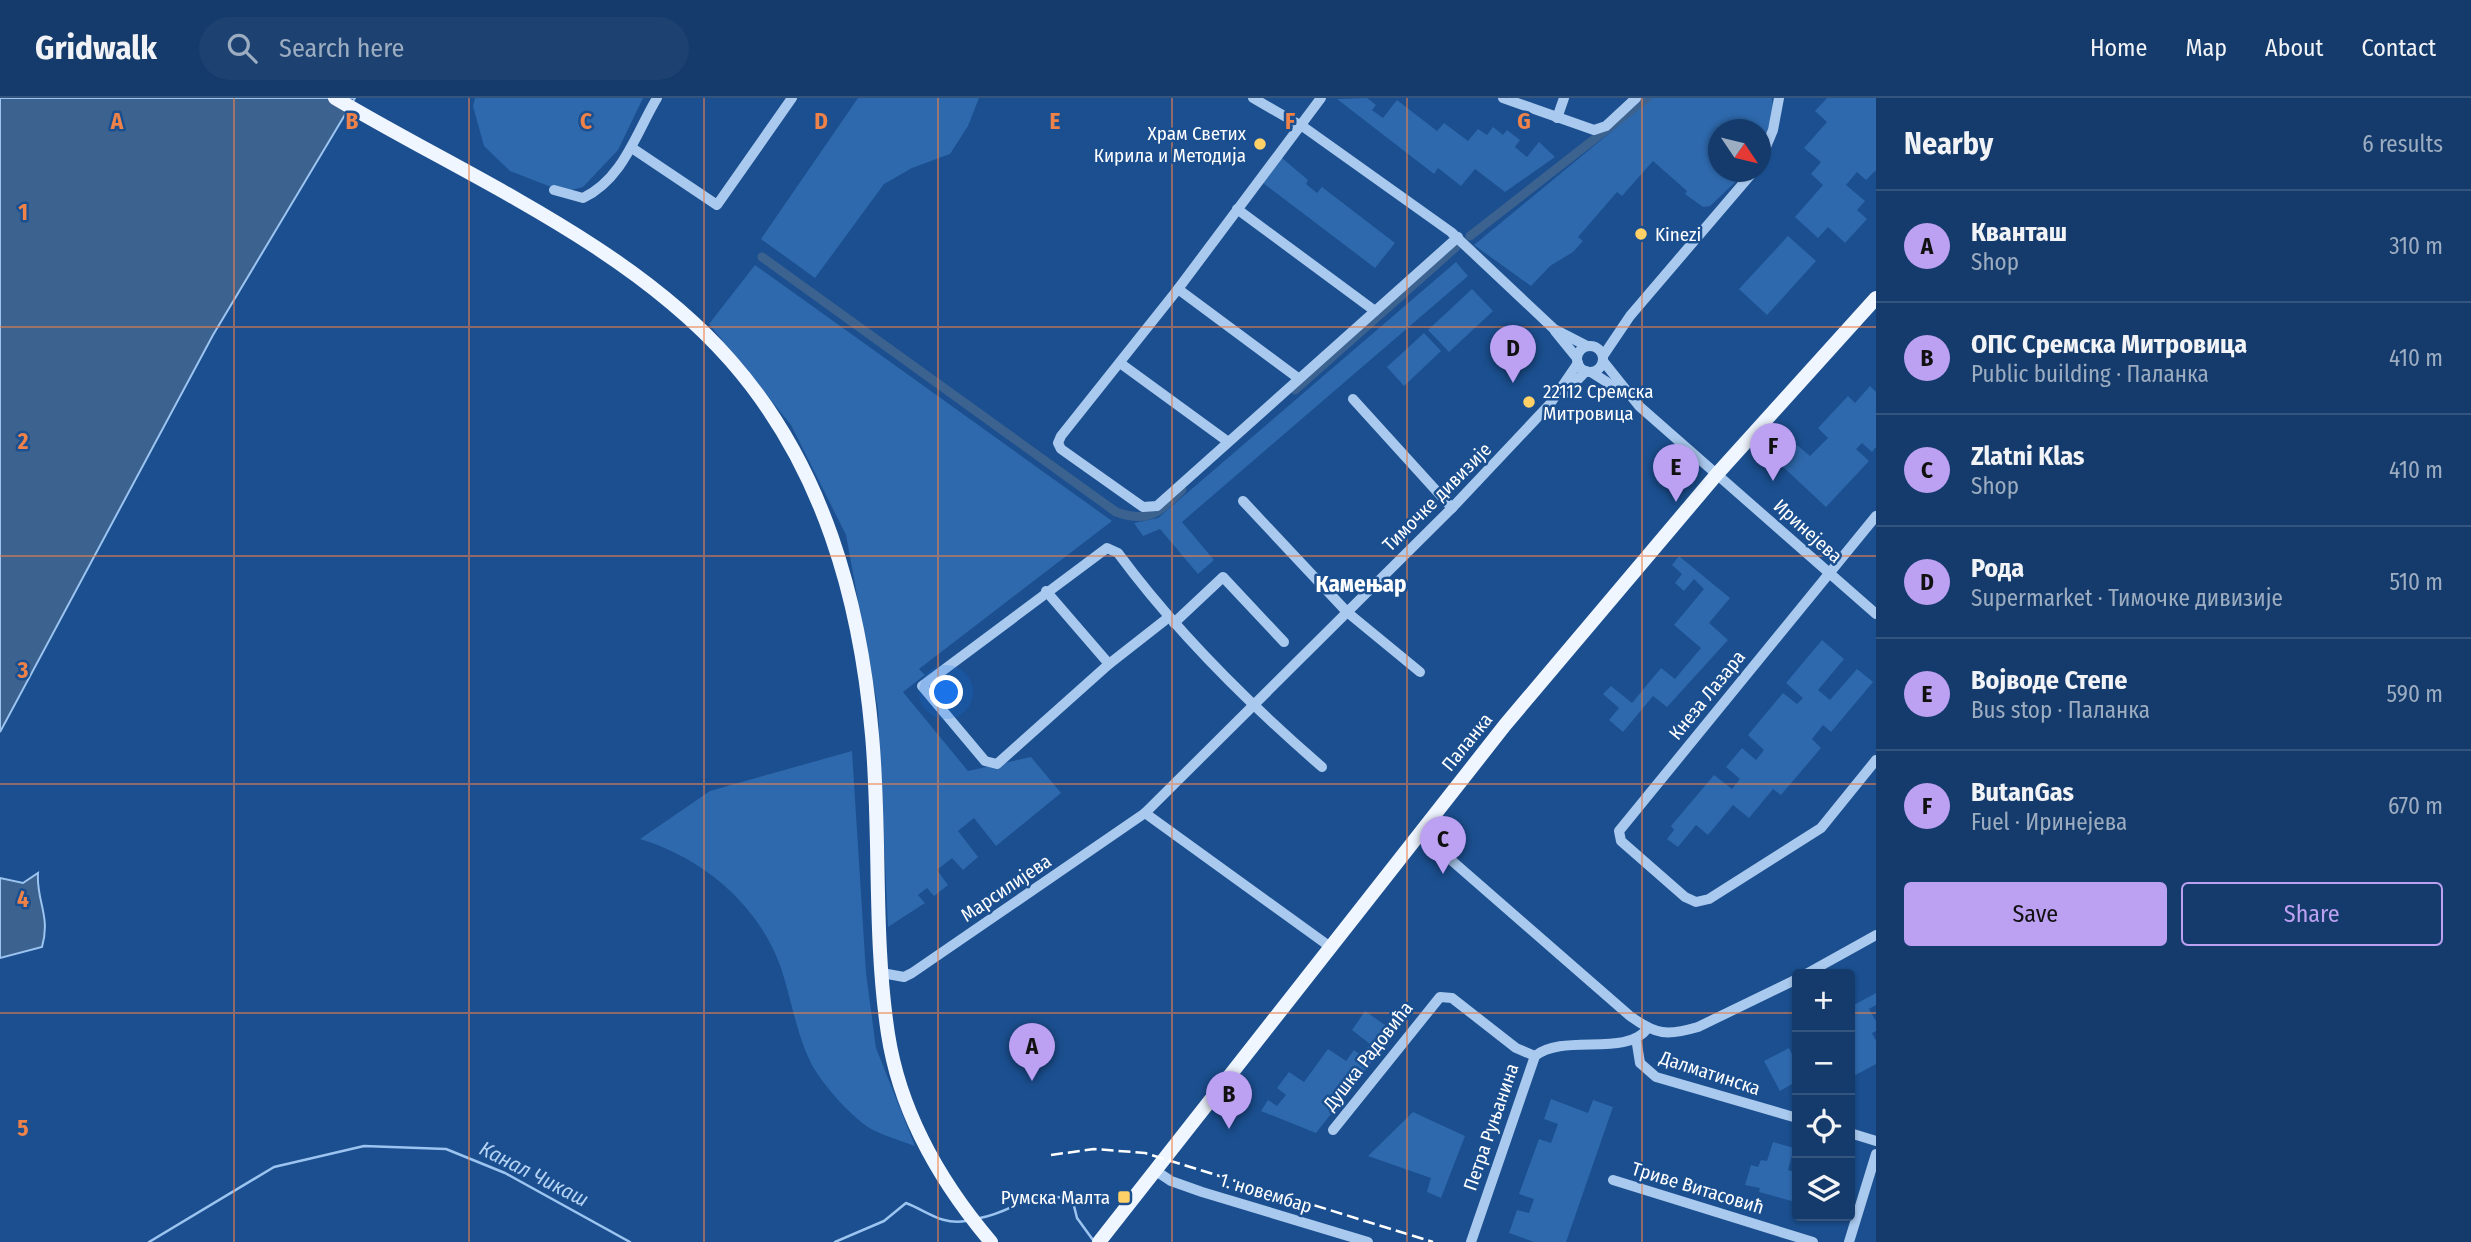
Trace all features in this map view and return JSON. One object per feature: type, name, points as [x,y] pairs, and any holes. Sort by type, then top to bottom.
[{"type":"main road","points":[[335,98],[525,206],[644,282],[733,362],[777,423],[823,509],[849,592],[872,734],[882,973],[888,1035],[905,1097],[933,1161],[967,1213],[991,1242]]},
{"type":"main road","name":"Паланка","points":[[1104,1238],[1419,832],[1717,474],[1876,298]]},
{"type":"street","points":[[554,190],[572,197],[587,196],[618,168],[632,148],[657,98]]},
{"type":"street","points":[[632,148],[716,205],[792,98]]},
{"type":"street","points":[[1253,98],[1298,124],[1458,237],[1554,329],[1577,361],[1589,372],[1633,399]]},
{"type":"street","points":[[1321,98],[1298,124],[1178,289],[1061,436],[1058,443],[1061,449],[1149,508],[1163,501],[1458,237]]},
{"type":"street","points":[[1503,98],[1591,130],[1600,129],[1636,98]]},
{"type":"street","points":[[1557,118],[1564,98]]},
{"type":"street","points":[[1771,135],[1779,98]]},
{"type":"street","points":[[1577,361],[1580,351],[1609,337],[1630,316],[1744,182]]},
{"type":"street","points":[[1237,209],[1375,311]]},
{"type":"street","points":[[1178,289],[1298,378]]},
{"type":"street","points":[[1589,372],[1597,370],[1630,316]]},
{"type":"street","points":[[1554,329],[1599,349],[1603,359],[1633,399]]},
{"type":"street","name":"Тимочке дивизије","points":[[1550,404],[1577,361]]},
{"type":"street","points":[[1120,363],[1227,441]]},
{"type":"street","name":"Тимочке дивизије","points":[[1254,708],[1452,509],[1550,404],[1589,372]]},
{"type":"street","points":[[1353,399],[1452,509]]},
{"type":"street","name":"Иринејева","points":[[1633,399],[1876,614]]},
{"type":"street","points":[[1243,500],[1347,612],[1420,672]]},
{"type":"street","points":[[1828,573],[1876,516]]},
{"type":"street","points":[[1284,642],[1223,577],[1171,620],[1109,664],[1003,761],[994,765],[985,761],[922,686],[1103,548],[1115,551],[1171,620],[1254,708],[1322,767]]},
{"type":"street","name":"Кнеза Лазара","points":[[1828,573],[1619,831],[1621,841],[1685,897],[1696,902],[1709,899],[1821,828],[1876,760]]},
{"type":"street","points":[[1046,591],[1109,664]]},
{"type":"street","name":"Марсилијева","points":[[882,973],[904,976],[912,973],[1145,813],[1254,708]]},
{"type":"street","points":[[1145,813],[1329,946]]},
{"type":"street","points":[[1419,832],[1647,1029],[1663,1033],[1698,1027],[1792,981]]},
{"type":"street","points":[[1815,969],[1876,935]]},
{"type":"street","name":"Душка Радовића","points":[[1333,1130],[1440,997],[1452,998],[1517,1048],[1535,1056]]},
{"type":"street","points":[[1636,1038],[1647,1029]]},
{"type":"street","name":"Петра Руњанина","points":[[1471,1242],[1535,1056],[1556,1047],[1636,1038]]},
{"type":"street","name":"Далматинска","points":[[1636,1038],[1640,1063],[1656,1077],[1792,1117]]},
{"type":"street","points":[[1855,1135],[1876,1141]]},
{"type":"street","points":[[1849,1242],[1876,1154]]},
{"type":"street","name":"1. новембар","points":[[1156,1171],[1174,1182],[1202,1192],[1368,1242]]},
{"type":"street","name":"Триве Витасовић","points":[[1613,1180],[1813,1242]]},
{"type":"shaded area","points":[[0,98],[355,98],[213,335],[0,732]]},
{"type":"shaded area","points":[[475,98],[643,98],[618,150],[583,187],[564,192],[510,171],[484,146],[473,106]]},
{"type":"shaded area","points":[[858,98],[979,98],[968,126],[950,154],[912,168],[884,184],[815,278],[761,239]]},
{"type":"shaded area","points":[[1367,98],[1376,105],[1372,110],[1383,118],[1397,100],[1437,131],[1444,123],[1468,141],[1478,129],[1487,135],[1493,127],[1503,135],[1507,130],[1520,140],[1515,147],[1527,157],[1539,142],[1555,157],[1505,192],[1475,169],[1461,186],[1438,168],[1434,174],[1337,99]]},
{"type":"shaded area","points":[[1652,98],[1772,98],[1771,120],[1708,119],[1708,182],[1735,182],[1710,206],[1703,207],[1685,194],[1687,191],[1653,161],[1622,196],[1617,192],[1578,237],[1583,241],[1573,252],[1550,266],[1531,286],[1474,245]]},
{"type":"shaded area","points":[[1827,98],[1876,98],[1876,170],[1866,180],[1857,172],[1846,185],[1865,201],[1857,210],[1867,219],[1845,243],[1828,227],[1818,238],[1795,217],[1823,185],[1811,174],[1821,162],[1804,148],[1827,122],[1815,111]]},
{"type":"shaded area","points":[[1282,158],[1308,180],[1306,184],[1317,193],[1322,187],[1395,243],[1375,268],[1263,183]]},
{"type":"shaded area","points":[[1788,236],[1816,261],[1767,315],[1739,289]]},
{"type":"shaded area","points":[[1456,262],[1468,276],[1182,522],[1214,560],[1198,574],[1160,529],[1143,536],[1134,523],[1158,518]]},
{"type":"shaded area","points":[[755,265],[1112,521],[919,669],[925,675],[903,692],[968,771],[1031,757],[1061,793],[996,846],[974,818],[958,831],[978,857],[963,870],[952,858],[937,870],[948,885],[934,896],[927,888],[918,895],[925,903],[888,927],[878,709],[846,535],[791,425],[709,324]]},
{"type":"shaded area","points":[[1472,289],[1493,311],[1449,352],[1428,330]]},
{"type":"shaded area","points":[[1424,333],[1441,351],[1404,386],[1387,367]]},
{"type":"shaded area","points":[[1870,386],[1876,392],[1876,447],[1872,452],[1862,443],[1856,449],[1869,461],[1826,507],[1780,464],[1797,445],[1810,456],[1828,438],[1818,428],[1848,396],[1855,403]]},
{"type":"shaded area","points":[[1679,556],[1730,598],[1709,623],[1728,640],[1667,707],[1653,696],[1623,732],[1609,720],[1619,708],[1603,694],[1611,686],[1632,703],[1661,668],[1675,679],[1701,648],[1674,625],[1704,589],[1694,579],[1684,591],[1675,583],[1682,574],[1672,565]]},
{"type":"shaded area","points":[[1822,640],[1844,659],[1818,690],[1830,700],[1857,669],[1873,682],[1831,732],[1823,725],[1812,739],[1821,748],[1781,795],[1773,789],[1749,818],[1733,805],[1708,835],[1696,825],[1678,847],[1667,839],[1674,830],[1671,826],[1714,775],[1732,789],[1740,779],[1726,767],[1742,748],[1756,760],[1764,750],[1748,735],[1783,693],[1797,704],[1803,698],[1786,683]]},
{"type":"shaded area","points":[[852,751],[866,973],[876,1048],[915,1146],[867,1126],[838,1100],[821,1079],[805,1050],[781,968],[771,945],[759,924],[743,905],[726,887],[686,858],[640,839],[710,791]]},
{"type":"shaded area","points":[[38,873],[45,926],[42,947],[0,958],[0,878],[23,883]]},
{"type":"shaded area","points":[[1876,993],[1876,1005],[1869,1009],[1876,1021],[1876,1031],[1872,1033],[1876,1041],[1876,1064],[1855,1075],[1855,1032],[1855,1004]]},
{"type":"shaded area","points":[[1365,1011],[1395,1032],[1316,1133],[1261,1111],[1268,1100],[1277,1106],[1286,1095],[1277,1088],[1289,1072],[1304,1082],[1328,1049],[1346,1061],[1354,1050],[1362,1056],[1370,1044],[1352,1030]]},
{"type":"shaded area","points":[[1789,1048],[1792,1054],[1792,1084],[1780,1091],[1764,1061]]},
{"type":"shaded area","points":[[1551,1099],[1588,1113],[1593,1100],[1613,1107],[1566,1242],[1534,1242],[1509,1233],[1517,1210],[1529,1213],[1534,1199],[1519,1194],[1539,1139],[1551,1143],[1558,1124],[1544,1119]]},
{"type":"shaded area","points":[[1413,1112],[1465,1136],[1441,1198],[1427,1192],[1431,1178],[1368,1156]]},
{"type":"shaded area","points":[[1773,1142],[1792,1147],[1788,1170],[1792,1171],[1792,1201],[1745,1185],[1751,1165],[1758,1167],[1761,1160],[1767,1161]]},
{"type":"waterway","points":[[1470,236],[1647,98]]},
{"type":"waterway","points":[[1295,390],[1456,247]]},
{"type":"waterway","points":[[762,257],[1116,512],[1137,517],[1153,514],[1182,490]]},
{"type":"waterway","name":"Канал Чикаш","points":[[149,1242],[274,1167],[364,1146],[446,1149],[505,1173],[630,1242]]},
{"type":"waterway","name":"Канал Чикаш","points":[[980,1218],[1036,1198],[1059,1197],[1073,1202],[1077,1218],[1093,1240]]},
{"type":"waterway","name":"Канал Чикаш","points":[[835,1242],[884,1221],[906,1203],[942,1219],[966,1221]]},
{"type":"railway","points":[[1051,1155],[1094,1149],[1145,1153],[1433,1242]]},
{"type":"place","name":"Храм Светих Кирила и Методија","points":[[1260,144]]},
{"type":"place","name":"Kinezi","points":[[1641,234]]},
{"type":"place","name":"Рода","points":[[1513,383]]},
{"type":"place","name":"22112 Сремска Митровица","points":[[1529,402]]},
{"type":"place","name":"ButanGas","points":[[1773,481]]},
{"type":"place","name":"Војводе Степе","points":[[1676,502]]},
{"type":"place","name":"Zlatni Klas","points":[[1443,874]]},
{"type":"place","name":"Кванташ","points":[[1032,1081]]},
{"type":"place","name":"ОПС Сремска Митровица","points":[[1229,1129]]},
{"type":"place","name":"Румска Малта","points":[[1124,1197]]},
{"type":"district","name":"Камењар","points":[[1361,584]]}]
